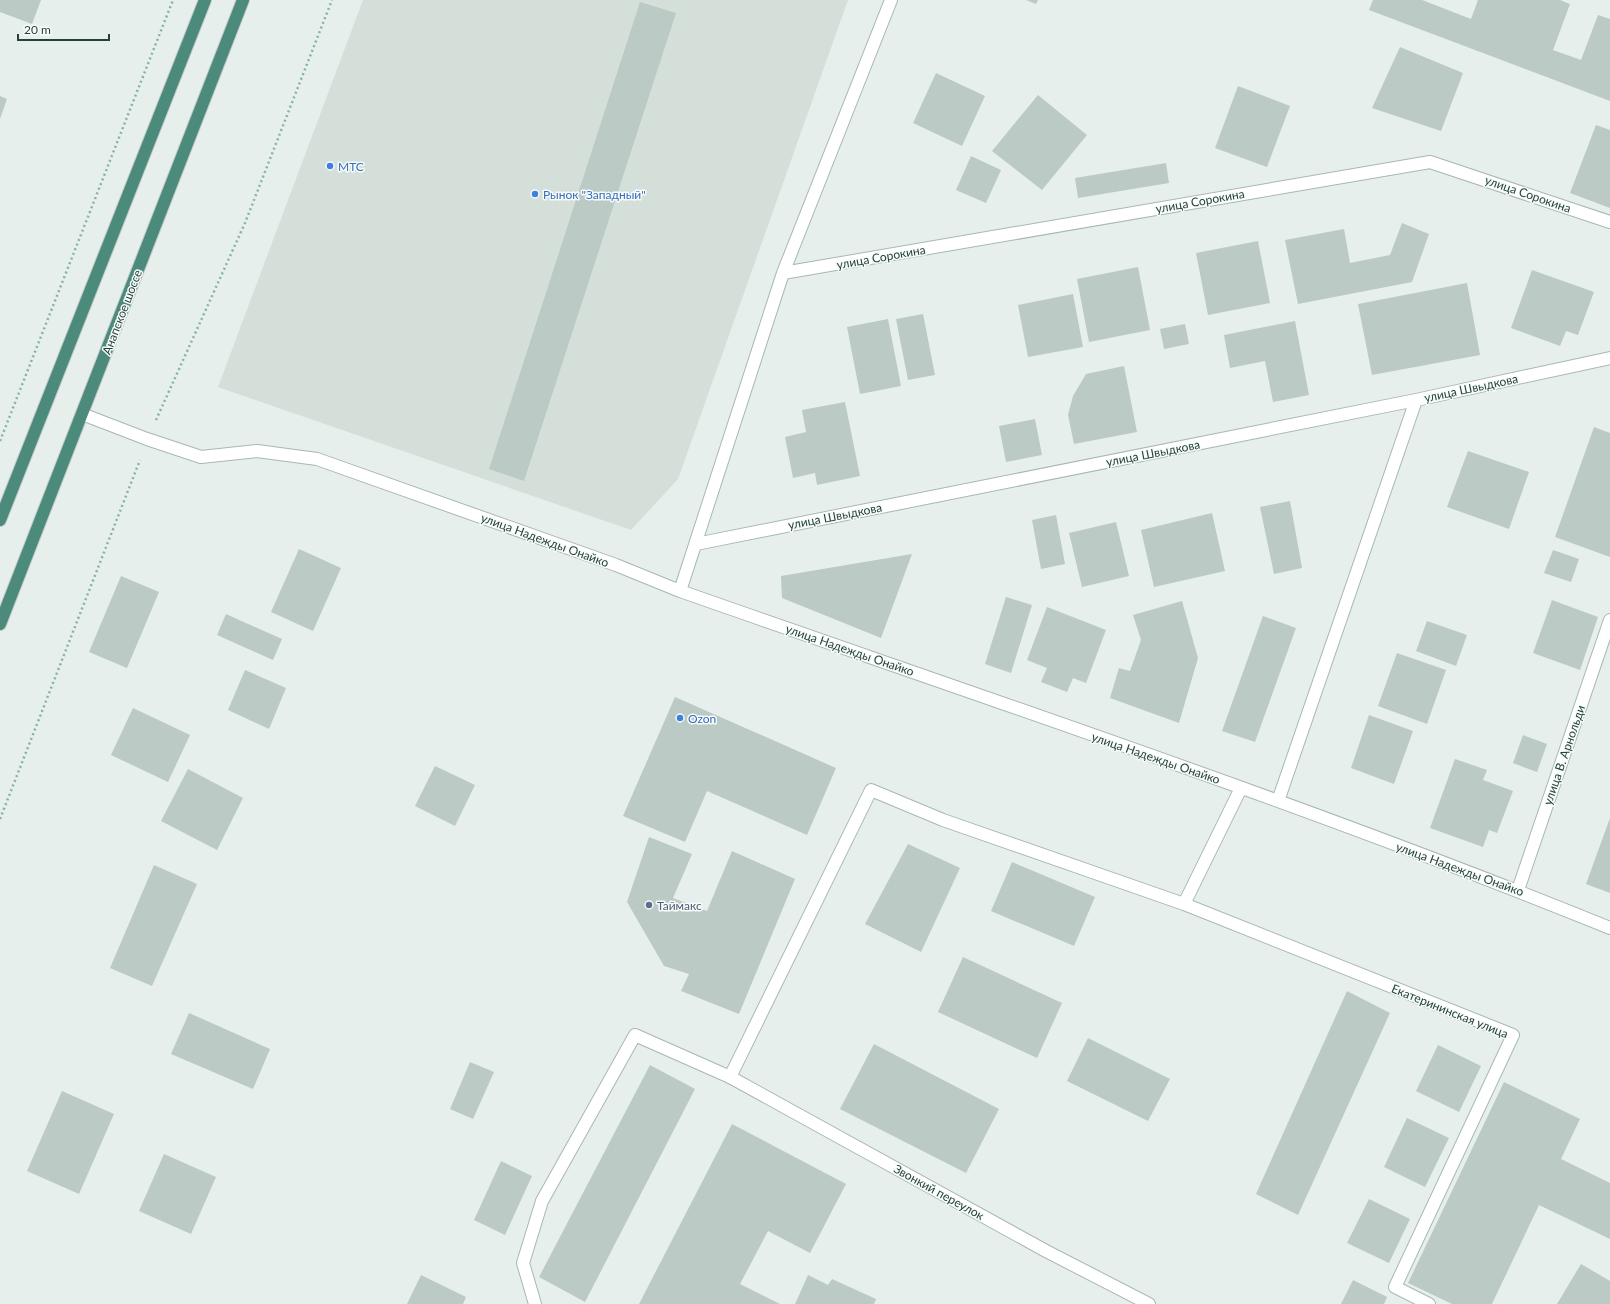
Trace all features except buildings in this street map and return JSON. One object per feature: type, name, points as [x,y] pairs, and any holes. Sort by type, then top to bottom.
[{"type":"highway","points":[[0,520],[205,0]]},
{"type":"highway","name":"Анапское шоссе","points":[[0,624],[244,0]]},
{"type":"street","points":[[680,590],[784,273],[891,0]]},
{"type":"street","name":"улица Сорокина","points":[[784,273],[1430,162],[1610,222]]},
{"type":"street","name":"улица Швыдкова","points":[[696,544],[1416,400],[1610,358]]},
{"type":"street","points":[[1278,802],[1416,400]]},
{"type":"street","name":"улица Надежды Онайко","points":[[82,414],[147,439],[201,457],[257,451],[317,459],[608,562],[680,590],[1241,788],[1518,890],[1610,928]]},
{"type":"street","name":"улица В. Арнольди","points":[[1518,890],[1610,620]]},
{"type":"street","points":[[730,1077],[871,790],[943,820],[1184,904],[1241,788]]},
{"type":"street","name":"Екатерининская улица","points":[[1184,904],[1513,1035],[1395,1287],[1429,1304]]},
{"type":"street","name":"Звонкий переулок","points":[[534,1304],[523,1263],[542,1201],[635,1035],[730,1077],[1046,1251],[1149,1304]]},
{"type":"path","points":[[0,441],[173,0]]},
{"type":"path","points":[[0,820],[147,439],[245,224],[332,0]]},
{"type":"shaded area","name":"Рынок \"Западный\"","points":[[363,0],[848,0],[678,479],[631,530],[218,387]]},
{"type":"place","name":"МТС","points":[[330,166]]},
{"type":"place","name":"Рынок \"Западный\"","points":[[535,194]]},
{"type":"place","name":"Ozon","points":[[680,718]]},
{"type":"place","name":"Таймакс","points":[[649,905]]}]
